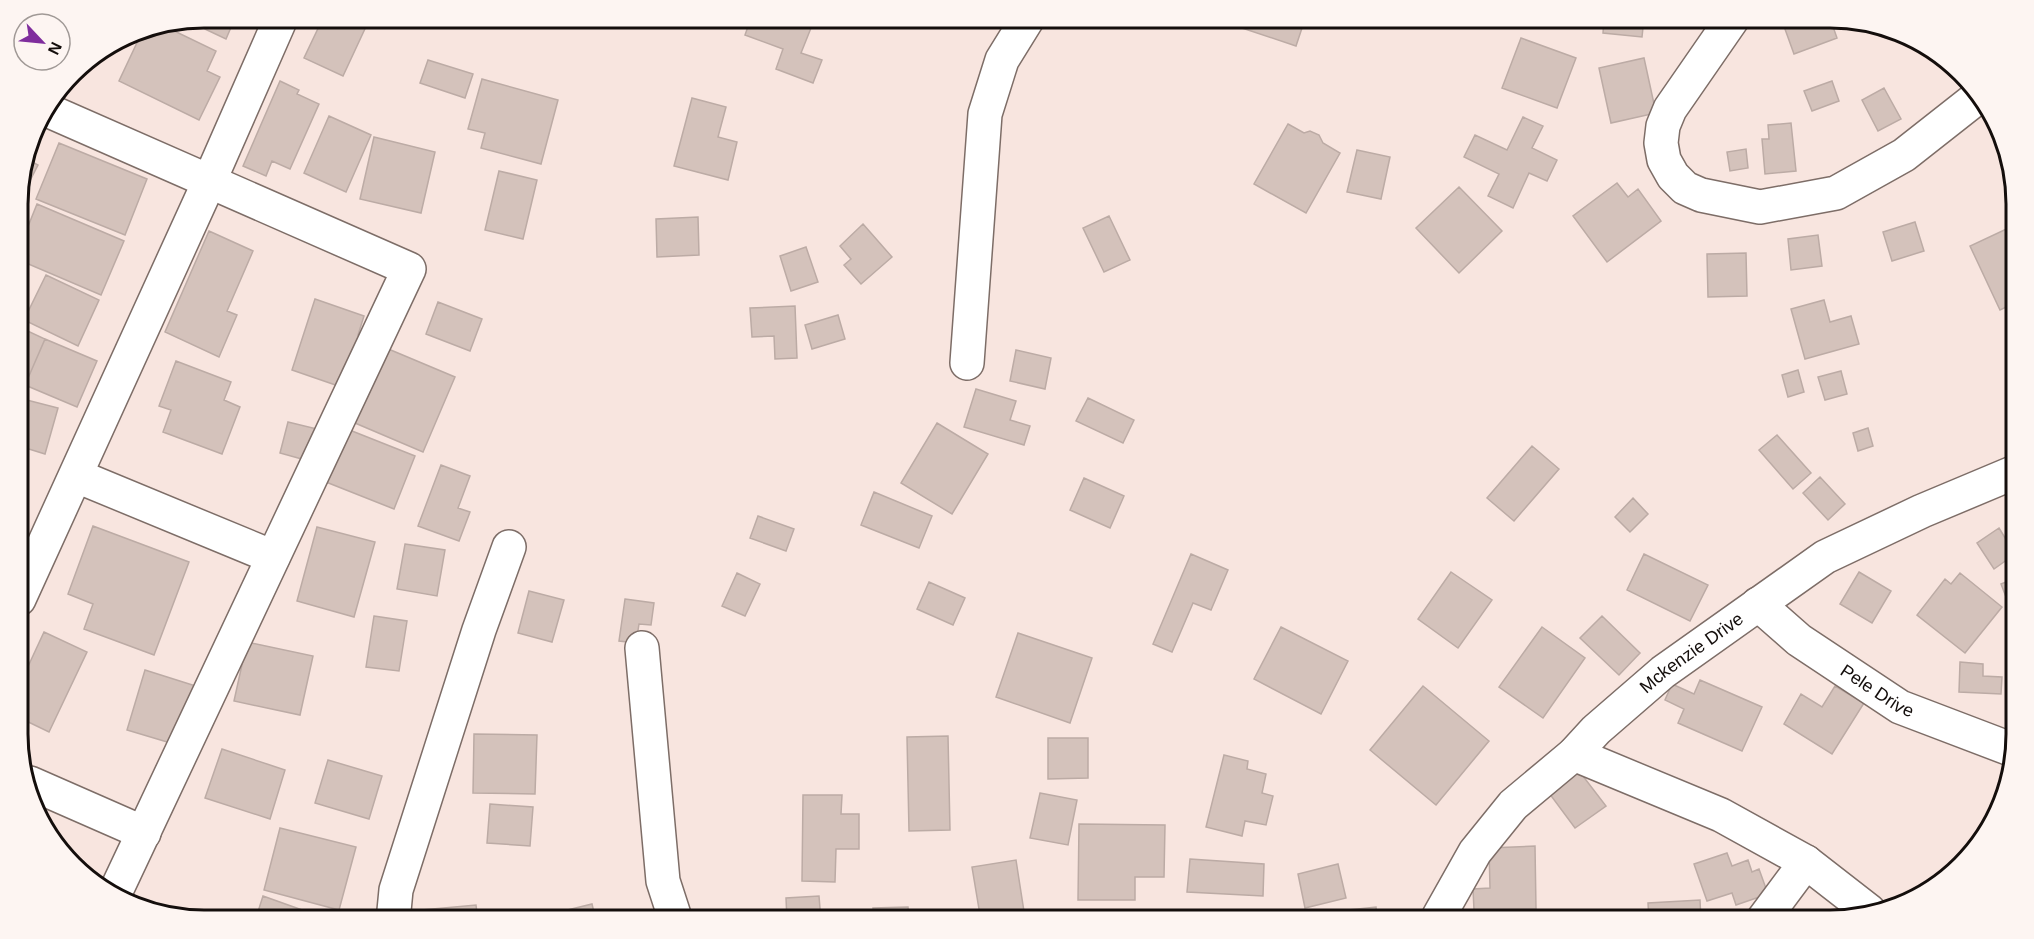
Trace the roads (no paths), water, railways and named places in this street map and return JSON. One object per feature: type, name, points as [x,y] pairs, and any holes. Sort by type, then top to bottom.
[{"type":"street","points":[[29,577],[276,29]]},
{"type":"street","points":[[967,363],[986,114],[1002,60],[1021,29]]},
{"type":"street","points":[[1725,29],[1670,109],[1663,126],[1661,143],[1664,160],[1673,176],[1685,188],[1701,195],[1760,207],[1836,193],[1904,154],[1972,102]]},
{"type":"street","points":[[55,113],[409,269],[118,887]]},
{"type":"street","points":[[76,476],[273,557]]},
{"type":"street","name":"Mckenzie Drive","points":[[1442,910],[1476,852],[1513,805],[1574,754],[1596,730],[1663,672],[1825,557],[1922,511],[2006,476]]},
{"type":"street","points":[[394,910],[396,890],[479,630],[509,547]]},
{"type":"street","name":"Pele Drive","points":[[1758,604],[1799,640],[1900,707],[2005,747]]},
{"type":"street","points":[[642,648],[663,881],[672,910]]},
{"type":"street","points":[[1574,754],[1721,814],[1806,862],[1864,907]]},
{"type":"street","points":[[37,786],[144,833]]},
{"type":"street","points":[[1770,910],[1806,862]]}]
